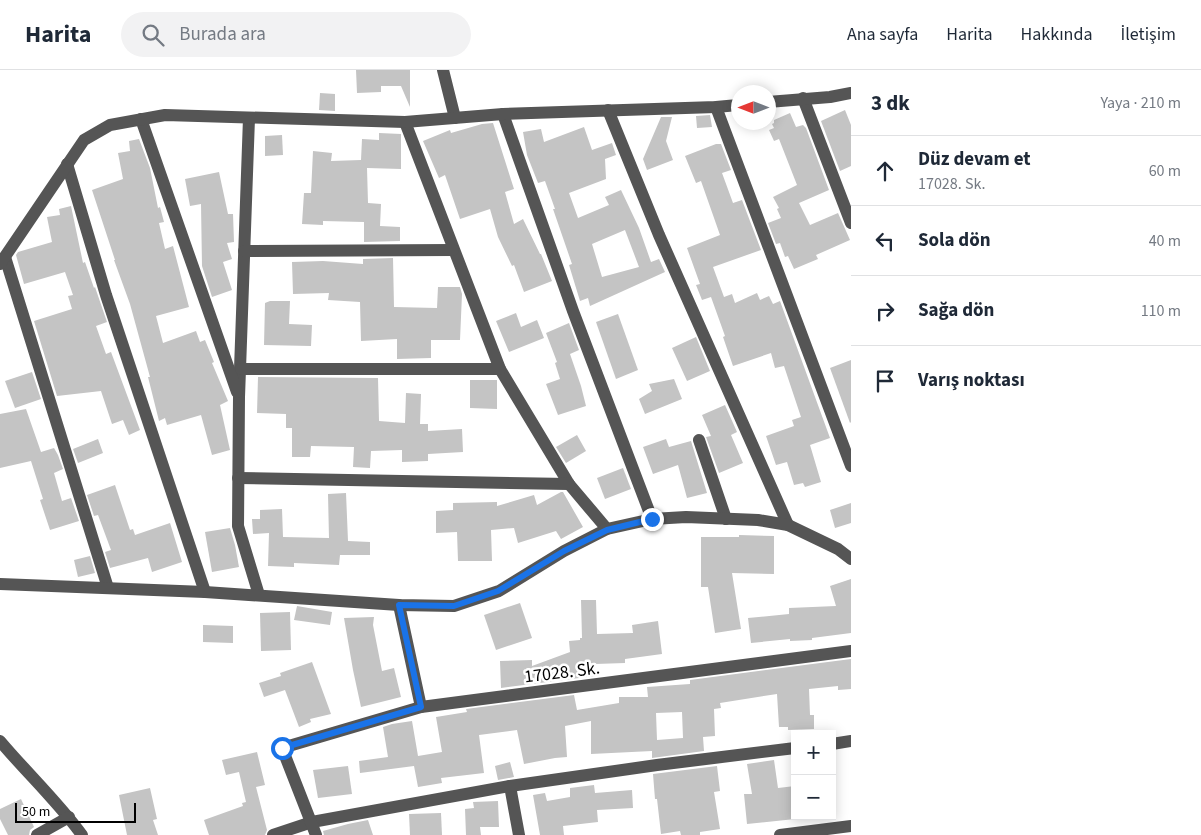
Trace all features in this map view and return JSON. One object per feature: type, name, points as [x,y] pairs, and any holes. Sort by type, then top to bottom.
[{"type":"street","points":[[443,70],[455,118]]},
{"type":"street","points":[[776,101],[830,97],[851,93]]},
{"type":"street","points":[[802,98],[851,223]]},
{"type":"street","points":[[108,588],[2,260],[84,140],[110,125],[165,115],[405,122],[502,114],[731,106]]},
{"type":"street","points":[[716,107],[851,466]]},
{"type":"street","points":[[608,110],[660,235],[788,525]]},
{"type":"street","points":[[502,114],[573,311],[652,519]]},
{"type":"street","points":[[249,118],[239,397],[238,526],[259,595]]},
{"type":"street","points":[[141,119],[239,397]]},
{"type":"street","points":[[405,122],[500,369],[570,484],[607,530]]},
{"type":"street","points":[[67,164],[106,295],[205,592]]},
{"type":"street","points":[[244,251],[453,250]]},
{"type":"street","points":[[241,368],[500,369]]},
{"type":"street","points":[[699,440],[726,519]]},
{"type":"street","points":[[238,478],[570,484]]},
{"type":"street","points":[[0,584],[205,592],[399,605],[454,606],[498,591],[564,551],[607,530],[652,519],[686,517],[758,520],[788,525],[838,549],[851,559]]},
{"type":"street","points":[[399,605],[421,707]]},
{"type":"street","name":"17028. Sk.","points":[[312,822],[282,748],[421,707],[851,651]]},
{"type":"street","points":[[0,741],[25,771],[69,817],[82,835]]},
{"type":"street","points":[[836,743],[851,741]]},
{"type":"street","points":[[272,835],[312,822],[510,786],[791,748]]},
{"type":"street","points":[[510,786],[519,835]]},
{"type":"street","points":[[37,835],[69,817]]},
{"type":"street","points":[[312,822],[316,835]]},
{"type":"street","points":[[780,835],[851,826]]},
{"type":"building","points":[[356,70],[410,70],[410,107],[401,86],[381,86],[381,92],[357,93]]},
{"type":"building","points":[[320,93],[335,94],[335,111],[319,110]]},
{"type":"building","points":[[845,110],[851,125],[851,166],[840,171],[821,121]]},
{"type":"building","points":[[790,113],[796,127],[803,125],[806,128],[829,190],[799,203],[810,225],[838,213],[850,240],[816,255],[818,259],[794,269],[788,256],[785,257],[780,243],[776,244],[768,223],[781,218],[777,209],[779,208],[773,197],[797,185],[779,139],[774,141],[769,130],[776,130],[776,119]]},
{"type":"building","points":[[710,115],[712,127],[697,128],[696,116]]},
{"type":"building","points":[[661,117],[672,117],[666,141],[673,160],[647,170],[643,159]]},
{"type":"building","points":[[493,123],[514,189],[505,192],[514,224],[523,219],[552,281],[524,292],[514,265],[512,266],[498,237],[490,209],[460,219],[445,175],[439,178],[423,141],[450,130],[451,133],[482,124]]},
{"type":"building","points":[[584,127],[592,150],[612,143],[616,155],[605,159],[606,179],[569,193],[578,218],[609,205],[605,197],[621,190],[639,228],[651,262],[659,259],[665,272],[590,306],[588,298],[580,301],[569,265],[572,264],[553,209],[555,209],[545,181],[538,183],[527,155],[523,132],[541,129],[544,142]],"holes":[[[625,230],[639,267],[602,277],[592,244]]]},
{"type":"building","points":[[379,133],[401,134],[401,169],[367,168],[368,203],[381,204],[380,226],[400,227],[400,241],[364,242],[364,222],[323,221],[323,225],[302,224],[304,193],[311,193],[313,151],[332,153],[331,161],[361,160],[362,139],[379,140]]},
{"type":"building","points":[[282,135],[283,155],[265,156],[265,136]]},
{"type":"building","points":[[139,139],[150,168],[158,208],[160,207],[164,222],[159,223],[165,249],[173,246],[189,307],[156,316],[163,343],[196,331],[200,342],[205,340],[214,362],[212,363],[228,401],[220,405],[230,450],[212,455],[201,415],[167,425],[165,418],[159,421],[148,377],[150,377],[130,304],[92,190],[123,179],[118,153],[130,151],[129,141]]},
{"type":"building","points":[[716,144],[721,144],[731,170],[722,173],[733,203],[742,200],[761,250],[713,267],[724,297],[732,294],[735,303],[757,293],[760,300],[769,296],[773,304],[780,301],[830,438],[810,445],[821,482],[805,487],[803,483],[794,485],[787,462],[776,465],[766,436],[794,426],[792,420],[801,417],[784,366],[775,368],[771,353],[733,366],[711,297],[702,300],[696,285],[700,284],[687,248],[720,235],[701,181],[696,183],[685,156]]},
{"type":"building","points":[[219,172],[228,214],[233,214],[234,242],[227,243],[232,259],[223,262],[232,290],[212,297],[202,266],[201,204],[190,206],[185,179]]},
{"type":"building","points":[[71,206],[83,263],[85,262],[107,322],[96,326],[106,354],[111,352],[140,430],[129,435],[123,420],[112,424],[101,391],[57,396],[34,321],[72,309],[68,296],[73,295],[65,272],[24,284],[16,255],[18,252],[52,242],[47,217],[60,215],[59,209]]},
{"type":"building","points":[[393,258],[394,307],[437,308],[438,287],[460,287],[462,294],[460,340],[431,340],[431,358],[397,359],[397,339],[361,341],[360,302],[328,300],[329,293],[293,294],[292,262],[323,261],[363,264],[363,259]]},
{"type":"building","points":[[270,301],[290,301],[289,324],[312,325],[311,346],[264,345],[265,303]]},
{"type":"building","points":[[516,313],[521,327],[537,320],[544,338],[509,352],[496,321]]},
{"type":"building","points":[[618,314],[638,370],[616,379],[596,322]]},
{"type":"building","points":[[569,323],[579,350],[570,354],[586,406],[558,415],[546,384],[560,379],[555,363],[557,362],[546,333]]},
{"type":"building","points":[[696,337],[710,371],[687,381],[672,348]]},
{"type":"building","points":[[851,360],[851,422],[850,423],[830,368]]},
{"type":"building","points":[[32,372],[41,399],[15,408],[5,381]]},
{"type":"building","points":[[258,377],[378,378],[379,421],[405,423],[406,393],[421,394],[420,424],[428,424],[428,431],[462,429],[463,452],[428,454],[428,461],[402,462],[402,450],[371,451],[370,468],[353,467],[354,447],[311,446],[310,457],[292,457],[292,428],[286,428],[286,414],[257,413]]},
{"type":"building","points":[[674,379],[682,399],[645,414],[639,399],[652,391],[649,384]]},
{"type":"building","points":[[470,380],[497,380],[497,409],[470,408]]},
{"type":"building","points":[[725,405],[737,432],[731,435],[743,463],[719,473],[706,437],[711,436],[702,415]]},
{"type":"building","points":[[26,409],[41,452],[54,448],[58,455],[63,469],[54,473],[62,501],[71,498],[79,521],[50,530],[40,500],[43,499],[31,461],[0,468],[0,414]]},
{"type":"building","points":[[577,435],[586,451],[566,463],[556,447]]},
{"type":"building","points":[[98,439],[103,453],[78,463],[73,449]]},
{"type":"building","points":[[666,439],[669,447],[691,441],[707,493],[687,498],[678,465],[653,474],[643,447]]},
{"type":"building","points":[[623,468],[631,489],[605,499],[597,478]]},
{"type":"building","points":[[115,485],[130,530],[133,529],[135,535],[170,523],[182,562],[152,572],[148,558],[110,568],[105,552],[111,550],[98,515],[94,516],[87,495]]},
{"type":"building","points":[[563,492],[583,527],[561,539],[556,531],[518,543],[514,528],[491,530],[492,561],[458,561],[457,532],[436,533],[436,511],[453,510],[453,503],[497,502],[497,506],[534,495],[537,505]]},
{"type":"building","points":[[346,493],[348,541],[370,542],[370,555],[340,555],[339,565],[294,563],[294,567],[268,566],[269,533],[253,534],[252,519],[260,519],[260,510],[282,509],[283,537],[329,538],[328,494]]},
{"type":"building","points":[[851,503],[851,523],[835,528],[830,510]]},
{"type":"building","points":[[230,528],[239,567],[212,572],[205,532]]},
{"type":"building","points":[[739,535],[774,536],[774,574],[732,573],[741,629],[715,633],[708,587],[701,587],[701,537],[739,537]]},
{"type":"building","points":[[90,556],[95,573],[78,577],[74,560]]},
{"type":"building","points":[[851,579],[851,633],[812,638],[812,640],[790,641],[790,639],[751,643],[748,618],[789,614],[789,608],[836,606],[830,586]]},
{"type":"building","points":[[581,600],[596,600],[597,634],[633,633],[632,625],[658,621],[662,654],[625,659],[625,663],[595,664],[595,676],[501,688],[500,661],[532,660],[532,666],[570,652],[569,641],[582,638]]},
{"type":"building","points":[[520,603],[532,638],[496,650],[484,615]]},
{"type":"building","points":[[297,606],[332,612],[330,625],[294,620]]},
{"type":"building","points":[[290,612],[291,650],[261,651],[260,613]]},
{"type":"building","points":[[374,617],[373,625],[382,671],[394,668],[401,697],[361,707],[344,618]]},
{"type":"building","points":[[203,625],[233,626],[233,643],[203,642]]},
{"type":"building","points":[[851,659],[851,689],[838,690],[838,686],[809,689],[810,715],[814,715],[814,729],[788,730],[788,727],[779,727],[777,694],[720,703],[721,708],[714,709],[715,736],[703,737],[704,751],[652,758],[652,751],[591,754],[591,721],[565,726],[567,757],[524,764],[517,730],[479,735],[484,773],[441,778],[442,783],[418,787],[414,766],[360,773],[359,761],[388,757],[383,727],[392,724],[412,721],[418,756],[442,752],[436,717],[467,712],[466,709],[574,695],[577,710],[619,703],[619,697],[648,697],[647,687],[690,684],[690,680]],"holes":[[[682,712],[683,738],[657,740],[656,713]]]},
{"type":"building","points":[[312,662],[331,714],[310,719],[311,722],[299,727],[285,690],[264,697],[259,683],[281,676],[280,673]]},
{"type":"building","points":[[257,752],[265,785],[256,787],[267,830],[265,835],[209,835],[204,820],[243,806],[242,803],[246,802],[239,772],[226,775],[222,760]]},
{"type":"building","points":[[774,760],[778,788],[791,786],[791,819],[747,824],[744,794],[752,794],[747,764]]},
{"type":"building","points":[[510,762],[514,777],[498,780],[495,766]]},
{"type":"building","points":[[348,766],[352,794],[318,798],[313,770]]},
{"type":"building","points":[[717,766],[720,791],[714,792],[720,829],[700,832],[700,835],[681,835],[680,831],[661,834],[653,774]]},
{"type":"building","points":[[594,785],[595,793],[632,790],[633,808],[597,810],[598,822],[563,826],[564,835],[540,835],[533,795],[545,793],[547,801],[570,797],[570,788]]},
{"type":"building","points":[[150,788],[157,819],[153,820],[158,835],[127,835],[119,795]]},
{"type":"building","points":[[21,799],[34,827],[30,830],[29,835],[8,835],[0,819],[0,809]]},
{"type":"building","points":[[498,801],[499,827],[480,827],[481,835],[466,835],[465,809],[474,808],[473,802]]},
{"type":"building","points":[[441,813],[442,835],[410,835],[409,814]]},
{"type":"building","points":[[368,820],[373,835],[324,835],[323,831]]},
{"type":"route","points":[[282,748],[421,707],[399,605],[454,606],[498,591],[564,551],[607,530],[652,519]]}]
